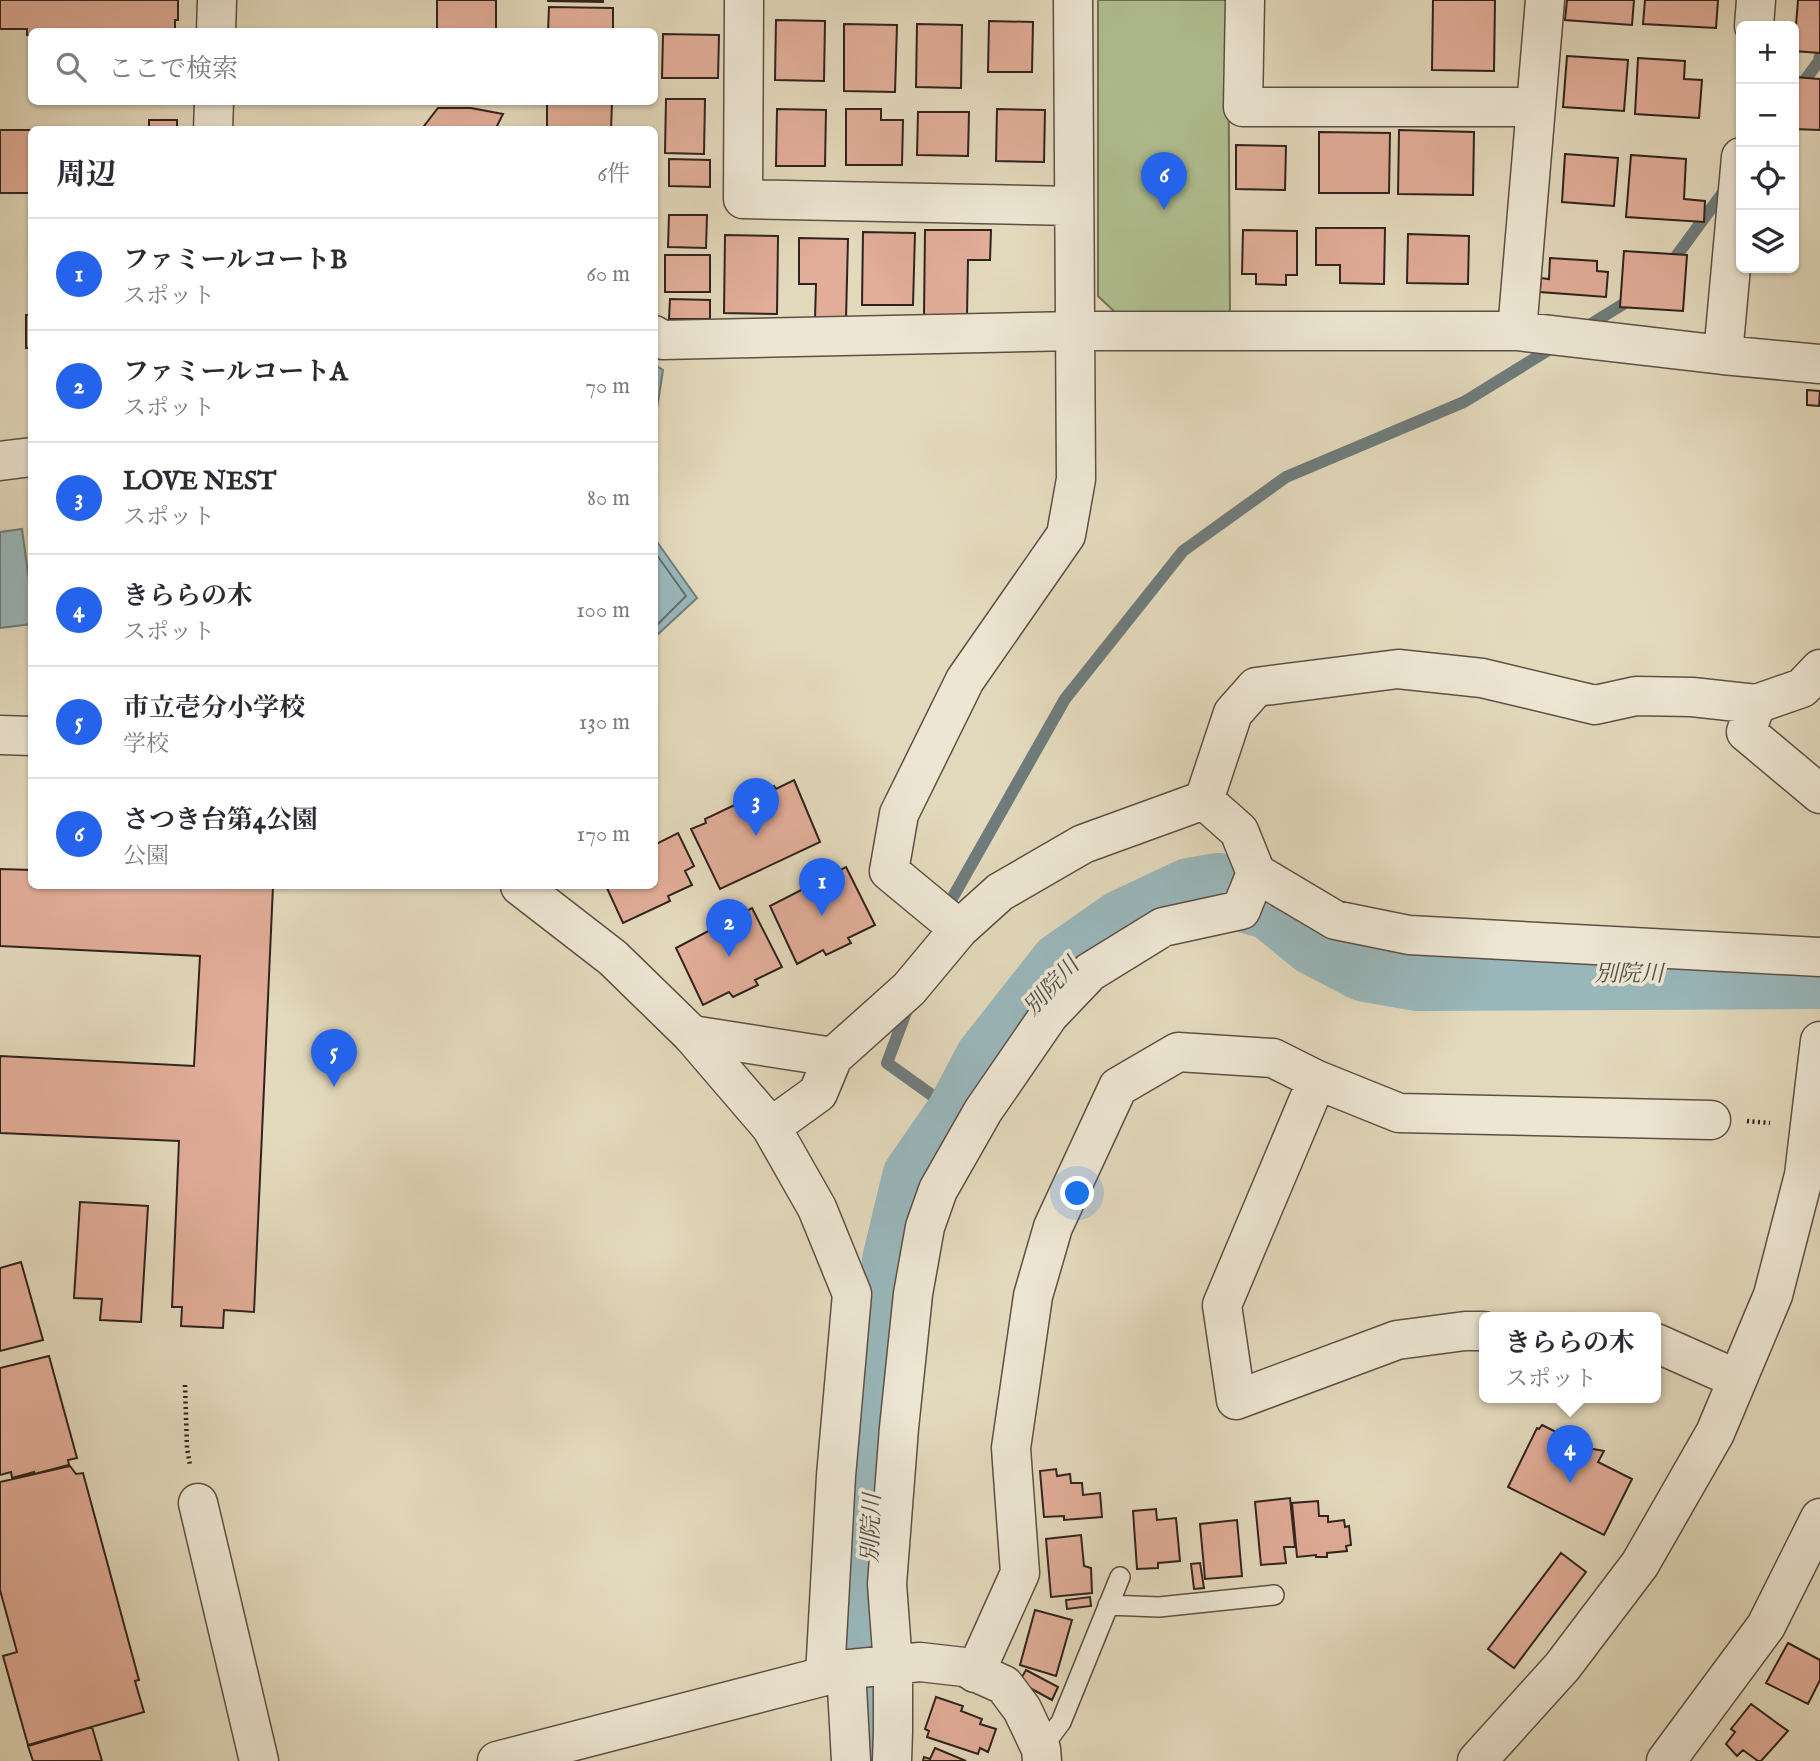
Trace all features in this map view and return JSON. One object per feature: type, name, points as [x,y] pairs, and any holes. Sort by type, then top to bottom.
[{"type":"street","points":[[216,28],[217,0]]},
{"type":"street","points":[[744,0],[743,199],[1073,206]]},
{"type":"street","points":[[959,929],[889,871],[899,814],[965,680],[1066,535],[1076,479],[1073,0]]},
{"type":"street","points":[[1245,0],[1243,107],[1535,107]]},
{"type":"street","points":[[1517,331],[1545,0]]},
{"type":"street","points":[[1754,21],[1756,0]]},
{"type":"street","points":[[213,126],[214,105]]},
{"type":"street","points":[[1723,355],[1736,210]]},
{"type":"street","points":[[658,338],[662,340],[1075,331],[1517,331],[1820,364]]},
{"type":"street","points":[[0,461],[28,458]]},
{"type":"street","points":[[1203,800],[1233,713],[1256,687],[1398,669],[1482,678],[1595,705],[1636,696],[1756,704],[1802,688],[1820,669]]},
{"type":"street","points":[[1756,704],[1746,732],[1820,794]]},
{"type":"street","points":[[0,735],[28,736]]},
{"type":"street","points":[[771,1127],[818,1093],[833,1056],[909,989],[959,929],[1000,892],[1083,844],[1203,800]]},
{"type":"street","points":[[1203,800],[1240,831],[1256,873],[1335,919],[1409,935],[1820,957]]},
{"type":"street","points":[[892,1761],[887,1584],[899,1428],[914,1294],[925,1227],[939,1190],[983,1111],[1049,1015],[1090,972],[1163,928],[1241,910],[1256,873]]},
{"type":"street","points":[[524,889],[613,958],[692,1035],[771,1127],[817,1208],[852,1294],[836,1476],[840,1671],[851,1761]]},
{"type":"street","points":[[692,1035],[833,1056]]},
{"type":"street","points":[[1476,1761],[1562,1667],[1640,1564],[1715,1433],[1773,1295],[1812,1177],[1820,1041]]},
{"type":"street","points":[[975,1672],[1020,1573],[1011,1448],[1033,1296],[1053,1227],[1118,1087],[1178,1052],[1273,1058],[1317,1080],[1399,1113],[1711,1120]]},
{"type":"street","points":[[1317,1080],[1222,1305],[1236,1400],[1397,1340],[1479,1331]]},
{"type":"street","points":[[1661,1345],[1738,1379]]},
{"type":"street","points":[[198,1503],[259,1761]]},
{"type":"street","points":[[1666,1761],[1766,1626],[1820,1518]]},
{"type":"street","points":[[497,1761],[840,1671],[920,1662],[964,1667],[1004,1685],[1022,1709],[1042,1755]]},
{"type":"lane","points":[[1042,1755],[1062,1722],[1120,1577]]},
{"type":"lane","points":[[1108,1605],[1159,1607],[1274,1595]]},
{"type":"path","points":[[185,1385],[187,1448],[198,1503]]},
{"type":"green space","points":[[1098,0],[1228,0],[1230,316],[1119,316],[1098,296]]},
{"type":"water","points":[[658,367],[663,370],[658,402]]},
{"type":"water","points":[[22,529],[28,573],[28,624],[0,628],[0,532]]},
{"type":"water","points":[[658,543],[697,598],[658,634]]},
{"type":"building","points":[[0,0],[178,0],[178,20],[175,20],[175,28],[28,28],[28,35],[27,29],[0,29]]},
{"type":"building","points":[[437,0],[496,0],[496,28],[437,28]]},
{"type":"building","points":[[603,0],[603,2],[548,1]]},
{"type":"building","points":[[1433,0],[1495,0],[1494,71],[1432,70]]},
{"type":"building","points":[[1567,0],[1634,0],[1632,25],[1565,20]]},
{"type":"building","points":[[1645,0],[1718,0],[1716,28],[1643,24]]},
{"type":"building","points":[[1798,0],[1820,0],[1820,53],[1799,51],[1799,21],[1796,21]]},
{"type":"building","points":[[549,7],[613,8],[613,28],[548,28]]},
{"type":"building","points":[[776,20],[825,21],[824,81],[775,80]]},
{"type":"building","points":[[989,21],[1033,22],[1032,72],[988,72]]},
{"type":"building","points":[[844,24],[897,25],[895,92],[844,91]]},
{"type":"building","points":[[917,24],[962,25],[961,88],[916,87]]},
{"type":"building","points":[[663,34],[719,35],[718,78],[662,78]]},
{"type":"building","points":[[1567,56],[1628,60],[1624,111],[1563,107]]},
{"type":"building","points":[[1638,58],[1685,61],[1684,79],[1702,80],[1699,118],[1635,114]]},
{"type":"building","points":[[1799,77],[1820,79],[1820,130],[1799,129]]},
{"type":"building","points":[[666,99],[705,99],[704,154],[665,153]]},
{"type":"building","points":[[547,105],[612,105],[611,126],[547,126]]},
{"type":"building","points":[[438,108],[471,108],[503,114],[497,126],[424,126]]},
{"type":"building","points":[[777,109],[826,110],[825,166],[776,166]]},
{"type":"building","points":[[846,109],[881,109],[881,120],[903,120],[902,165],[846,165]]},
{"type":"building","points":[[997,109],[1045,110],[1044,162],[996,161]]},
{"type":"building","points":[[918,112],[969,112],[968,156],[917,155]]},
{"type":"building","points":[[149,120],[177,120],[177,126],[149,126]]},
{"type":"building","points":[[0,130],[28,130],[28,193],[0,193]]},
{"type":"building","points":[[1399,130],[1474,132],[1473,195],[1398,194]]},
{"type":"building","points":[[1319,132],[1390,133],[1389,193],[1319,193]]},
{"type":"building","points":[[1236,145],[1286,146],[1285,190],[1236,189]]},
{"type":"building","points":[[1565,154],[1618,158],[1614,206],[1562,202]]},
{"type":"building","points":[[1631,155],[1686,159],[1684,199],[1705,201],[1704,222],[1626,217]]},
{"type":"building","points":[[669,159],[710,160],[710,187],[669,186]]},
{"type":"building","points":[[669,215],[707,215],[706,248],[668,247]]},
{"type":"building","points":[[1316,228],[1385,228],[1384,284],[1340,283],[1340,265],[1316,265]]},
{"type":"building","points":[[925,230],[991,230],[990,260],[968,260],[967,317],[924,316]]},
{"type":"building","points":[[1243,230],[1297,231],[1297,275],[1286,275],[1286,285],[1256,284],[1256,274],[1242,274]]},
{"type":"building","points":[[863,232],[915,233],[913,305],[862,305]]},
{"type":"building","points":[[1408,234],[1469,236],[1468,284],[1407,283]]},
{"type":"building","points":[[725,235],[778,236],[777,314],[724,313]]},
{"type":"building","points":[[799,238],[848,239],[846,319],[815,319],[816,284],[799,284]]},
{"type":"building","points":[[1624,251],[1687,255],[1683,311],[1620,307]]},
{"type":"building","points":[[665,255],[710,255],[710,292],[665,292]]},
{"type":"building","points":[[1550,258],[1597,261],[1597,271],[1608,272],[1606,297],[1540,292],[1541,278],[1549,279]]},
{"type":"building","points":[[670,299],[710,300],[710,319],[669,319]]},
{"type":"building","points":[[26,315],[28,315],[28,348]]},
{"type":"building","points":[[1807,390],[1820,391],[1819,406],[1807,405]]},
{"type":"building","points":[[794,780],[820,842],[720,889],[691,829],[706,823],[705,819],[741,802],[744,804],[753,800],[752,796]]},
{"type":"building","points":[[678,833],[694,866],[685,871],[692,885],[668,896],[670,901],[623,923],[607,889],[658,889],[658,843]]},
{"type":"building","points":[[846,867],[875,925],[848,938],[851,943],[826,955],[823,950],[797,964],[770,906]]},
{"type":"building","points":[[0,869],[28,870],[28,889],[273,889],[254,1312],[224,1310],[223,1328],[181,1326],[182,1307],[172,1307],[179,1141],[0,1133],[0,1056],[194,1066],[200,956],[0,946]]},
{"type":"building","points":[[752,908],[782,967],[755,980],[758,985],[733,997],[729,992],[703,1005],[676,948]]},
{"type":"building","points":[[80,1202],[148,1206],[141,1322],[100,1320],[102,1299],[74,1298]]},
{"type":"building","points":[[21,1262],[43,1340],[0,1351],[0,1268]]},
{"type":"building","points":[[49,1356],[77,1458],[68,1460],[69,1465],[34,1474],[12,1478],[11,1472],[0,1475],[0,1368]]},
{"type":"building","points":[[1542,1425],[1588,1448],[1604,1451],[1598,1462],[1632,1479],[1604,1535],[1508,1487],[1537,1428]]},
{"type":"building","points":[[70,1466],[76,1474],[83,1473],[139,1680],[135,1681],[144,1712],[28,1745],[3,1656],[17,1652],[0,1590],[0,1482]]},
{"type":"building","points":[[1056,1469],[1057,1476],[1070,1474],[1071,1483],[1082,1483],[1083,1495],[1100,1493],[1102,1517],[1064,1520],[1064,1516],[1044,1517],[1040,1471]]},
{"type":"building","points":[[1290,1498],[1295,1547],[1284,1547],[1286,1563],[1261,1565],[1255,1502]]},
{"type":"building","points":[[1318,1501],[1319,1516],[1328,1516],[1328,1522],[1344,1520],[1345,1527],[1349,1526],[1351,1545],[1346,1546],[1347,1551],[1327,1553],[1327,1557],[1297,1557],[1292,1503]]},
{"type":"building","points":[[1156,1509],[1157,1520],[1176,1518],[1180,1561],[1158,1563],[1158,1568],[1137,1569],[1133,1511]]},
{"type":"building","points":[[1237,1520],[1242,1576],[1205,1579],[1200,1524]]},
{"type":"building","points":[[1081,1535],[1084,1566],[1091,1568],[1092,1593],[1051,1597],[1046,1539]]},
{"type":"building","points":[[1561,1553],[1586,1572],[1514,1668],[1488,1649]]},
{"type":"building","points":[[1200,1563],[1204,1588],[1194,1589],[1191,1564]]},
{"type":"building","points":[[1090,1597],[1091,1606],[1067,1609],[1066,1600]]},
{"type":"building","points":[[1035,1610],[1072,1620],[1056,1676],[1020,1665]]},
{"type":"building","points":[[1788,1643],[1820,1660],[1820,1680],[1808,1704],[1766,1683]]},
{"type":"building","points":[[1026,1670],[1058,1687],[1052,1700],[1019,1682]]},
{"type":"building","points":[[936,1697],[963,1706],[961,1711],[982,1719],[980,1724],[996,1729],[988,1752],[980,1748],[978,1754],[927,1737],[929,1731],[925,1729]]},
{"type":"building","points":[[1751,1704],[1788,1731],[1761,1761],[1743,1750],[1737,1756],[1726,1744],[1735,1732],[1731,1729]]},
{"type":"building","points":[[92,1727],[102,1761],[33,1761],[28,1746]]},
{"type":"building","points":[[935,1748],[966,1761],[923,1761],[924,1757],[930,1759]]},
{"type":"waterway","points":[[1799,88],[1820,56]]},
{"type":"waterway","points":[[1669,266],[1727,187]]},
{"type":"waterway","points":[[1583,329],[1633,298]]},
{"type":"waterway","points":[[945,911],[1065,699],[1183,551],[1286,477],[1464,402],[1555,346]]},
{"type":"waterway","name":"別院川","points":[[871,1761],[869,1522],[898,1261],[918,1178],[961,1116],[990,1061],[1064,967],[1124,925],[1190,894],[1218,889],[1272,904],[1316,940],[1366,966],[1418,975],[1820,973]]},
{"type":"waterway","points":[[908,1007],[887,1063],[961,1116]]},
{"type":"place","name":"さつき台第4公園","points":[[1164,210]]},
{"type":"place","name":"LOVE NEST","points":[[756,836]]},
{"type":"place","name":"ファミールコートB","points":[[822,916]]},
{"type":"place","name":"ファミールコートA","points":[[729,957]]},
{"type":"place","name":"市立壱分小学校","points":[[334,1087]]},
{"type":"place","name":"きららの木","points":[[1570,1483]]}]
